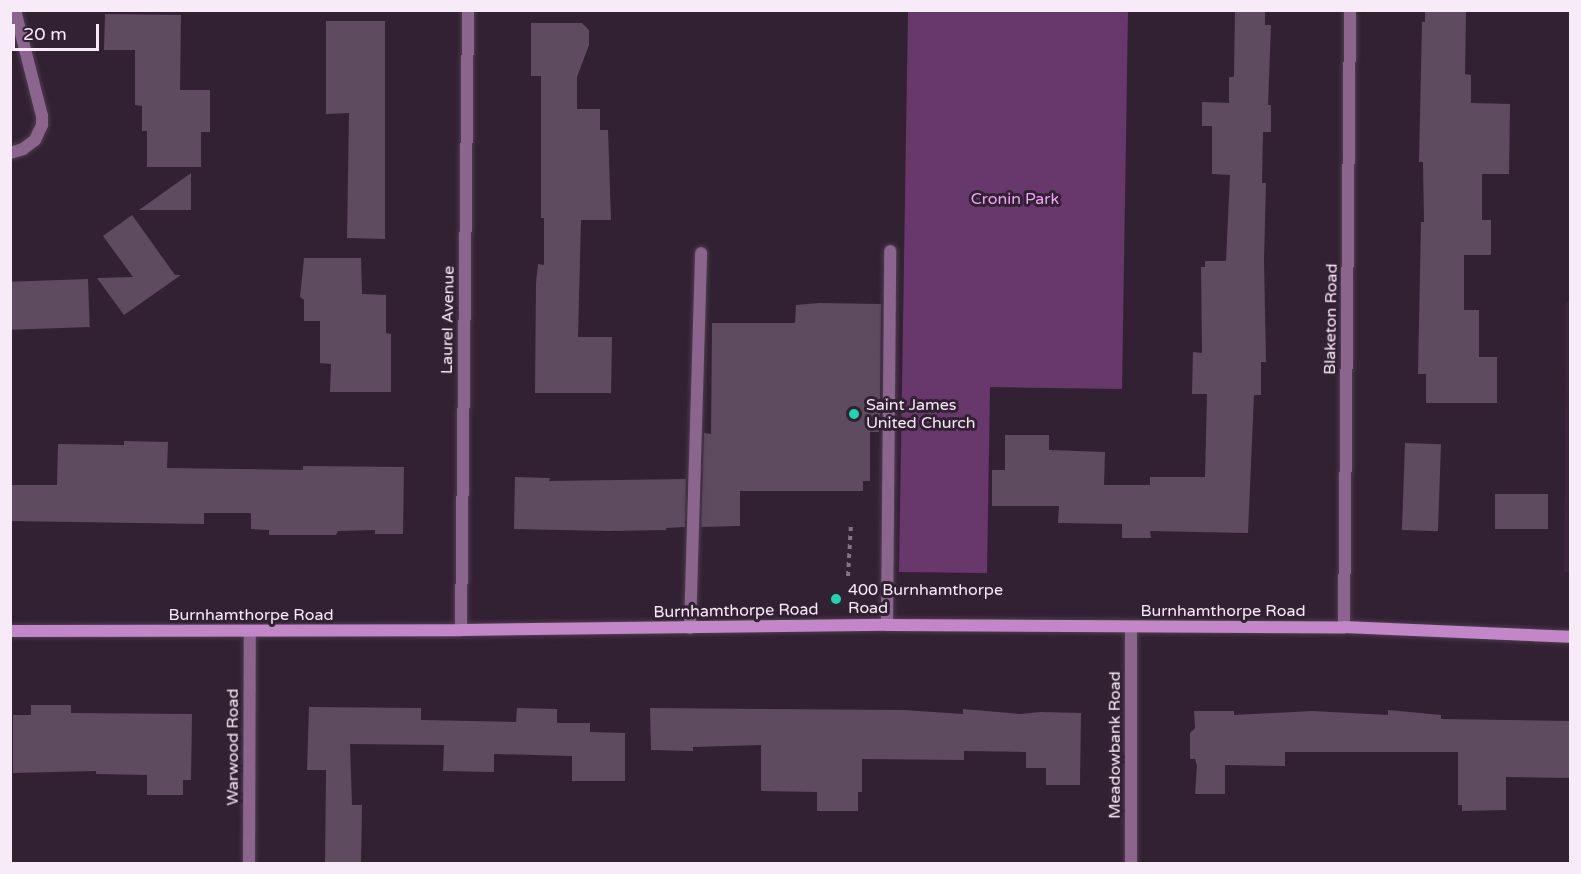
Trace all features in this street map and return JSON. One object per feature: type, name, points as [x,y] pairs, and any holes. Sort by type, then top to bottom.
[{"type":"main road","name":"Burnhamthorpe Road","points":[[10,631],[250,632],[887,625],[1344,627],[1570,637]]},
{"type":"street","points":[[10,153],[23,149],[35,140],[42,125],[42,116],[15,10]]},
{"type":"street","name":"Laurel Avenue","points":[[461,630],[468,10]]},
{"type":"street","name":"Blaketon Road","points":[[1344,627],[1350,10]]},
{"type":"street","points":[[887,625],[890,251]]},
{"type":"street","points":[[690,628],[701,253]]},
{"type":"street","name":"Meadowbank Road","points":[[1131,627],[1131,864]]},
{"type":"street","name":"Warwood Road","points":[[249,864],[250,632]]},
{"type":"path","points":[[848,576],[851,524]]},
{"type":"shaded area","points":[[1566,302],[1570,302],[1570,572],[1564,572]]},
{"type":"green space","name":"Cronin Park","points":[[908,11],[1128,11],[1122,389],[990,387],[987,573],[899,572]]},
{"type":"building","points":[[1235,10],[1265,10],[1265,25],[1271,25],[1268,105],[1271,105],[1271,132],[1263,132],[1262,183],[1266,183],[1264,260],[1266,362],[1261,362],[1261,395],[1254,395],[1248,533],[1150,531],[1151,538],[1122,538],[1122,524],[1058,523],[1059,506],[992,506],[992,470],[1005,470],[1005,435],[1049,435],[1049,450],[1105,452],[1104,485],[1150,485],[1150,477],[1205,477],[1207,394],[1192,394],[1193,352],[1202,353],[1201,267],[1205,267],[1205,261],[1226,261],[1230,175],[1212,174],[1212,126],[1202,126],[1202,102],[1229,103],[1229,77],[1234,77]]},
{"type":"building","points":[[1425,10],[1466,10],[1465,74],[1471,75],[1471,103],[1510,104],[1509,174],[1482,174],[1482,220],[1491,220],[1491,255],[1464,255],[1464,310],[1479,310],[1479,357],[1497,357],[1497,403],[1426,403],[1426,374],[1418,374],[1421,222],[1424,222],[1423,162],[1419,162],[1422,22],[1425,22]]},
{"type":"building","points":[[105,14],[181,15],[180,90],[210,90],[210,132],[201,132],[201,167],[147,167],[147,131],[142,131],[142,106],[135,105],[135,50],[104,50]]},
{"type":"building","points":[[326,21],[385,21],[385,239],[347,238],[349,113],[326,114]]},
{"type":"building","points":[[531,23],[582,23],[589,30],[589,45],[577,77],[577,109],[600,109],[600,130],[608,130],[611,220],[581,220],[578,337],[612,337],[611,393],[535,393],[536,283],[538,264],[544,265],[544,218],[541,218],[541,76],[531,76]]},
{"type":"building","points":[[191,173],[191,210],[139,210]]},
{"type":"building","points":[[132,215],[175,275],[181,275],[124,315],[97,278],[133,277],[103,236]]},
{"type":"building","points":[[304,258],[361,258],[362,294],[386,295],[386,333],[391,334],[391,392],[330,392],[331,364],[320,363],[320,321],[304,321],[304,300],[300,297]]},
{"type":"building","points":[[88,279],[90,327],[12,330],[10,282]]},
{"type":"building","name":"Saint James United Church","points":[[881,304],[879,432],[870,432],[870,481],[863,481],[863,491],[740,491],[740,526],[701,527],[704,433],[711,434],[712,323],[795,323],[796,305]]},
{"type":"building","points":[[124,441],[168,442],[167,468],[303,470],[303,466],[404,467],[403,534],[375,534],[375,530],[338,531],[336,535],[269,535],[269,530],[251,529],[251,513],[204,513],[204,524],[10,521],[10,485],[57,485],[58,444],[124,445]]},
{"type":"building","points":[[1405,443],[1441,444],[1438,531],[1402,530]]},
{"type":"building","points":[[515,477],[550,478],[549,481],[686,479],[685,527],[666,528],[666,530],[608,531],[514,529]]},
{"type":"building","points":[[1495,494],[1548,494],[1548,529],[1495,529]]},
{"type":"building","points":[[31,705],[71,705],[71,713],[192,714],[191,780],[183,780],[183,795],[147,795],[147,775],[96,774],[96,771],[13,773],[13,715],[31,715]]},
{"type":"building","points":[[309,707],[421,708],[421,720],[516,722],[517,708],[557,709],[557,723],[590,723],[590,732],[625,733],[625,781],[572,781],[572,756],[494,754],[494,772],[443,771],[444,745],[350,744],[352,805],[362,805],[361,864],[325,864],[326,770],[307,770]]},
{"type":"building","points":[[650,708],[904,710],[963,714],[963,709],[1020,714],[1081,713],[1080,785],[1046,785],[1046,768],[1026,768],[1026,752],[964,751],[964,760],[862,759],[862,792],[858,792],[858,811],[817,811],[817,792],[761,791],[761,745],[693,747],[693,751],[651,750]]},
{"type":"building","points":[[1388,710],[1441,715],[1441,719],[1570,721],[1570,778],[1506,777],[1506,810],[1462,811],[1462,805],[1458,805],[1458,752],[1285,752],[1285,766],[1225,765],[1225,794],[1195,794],[1197,766],[1195,759],[1190,759],[1190,733],[1195,728],[1194,711],[1234,711],[1234,715],[1312,711],[1388,715]]},
{"type":"place","name":"Saint James United Church","points":[[854,414]]},
{"type":"place","name":"400 Burnhamthorpe Road","points":[[836,599]]}]
